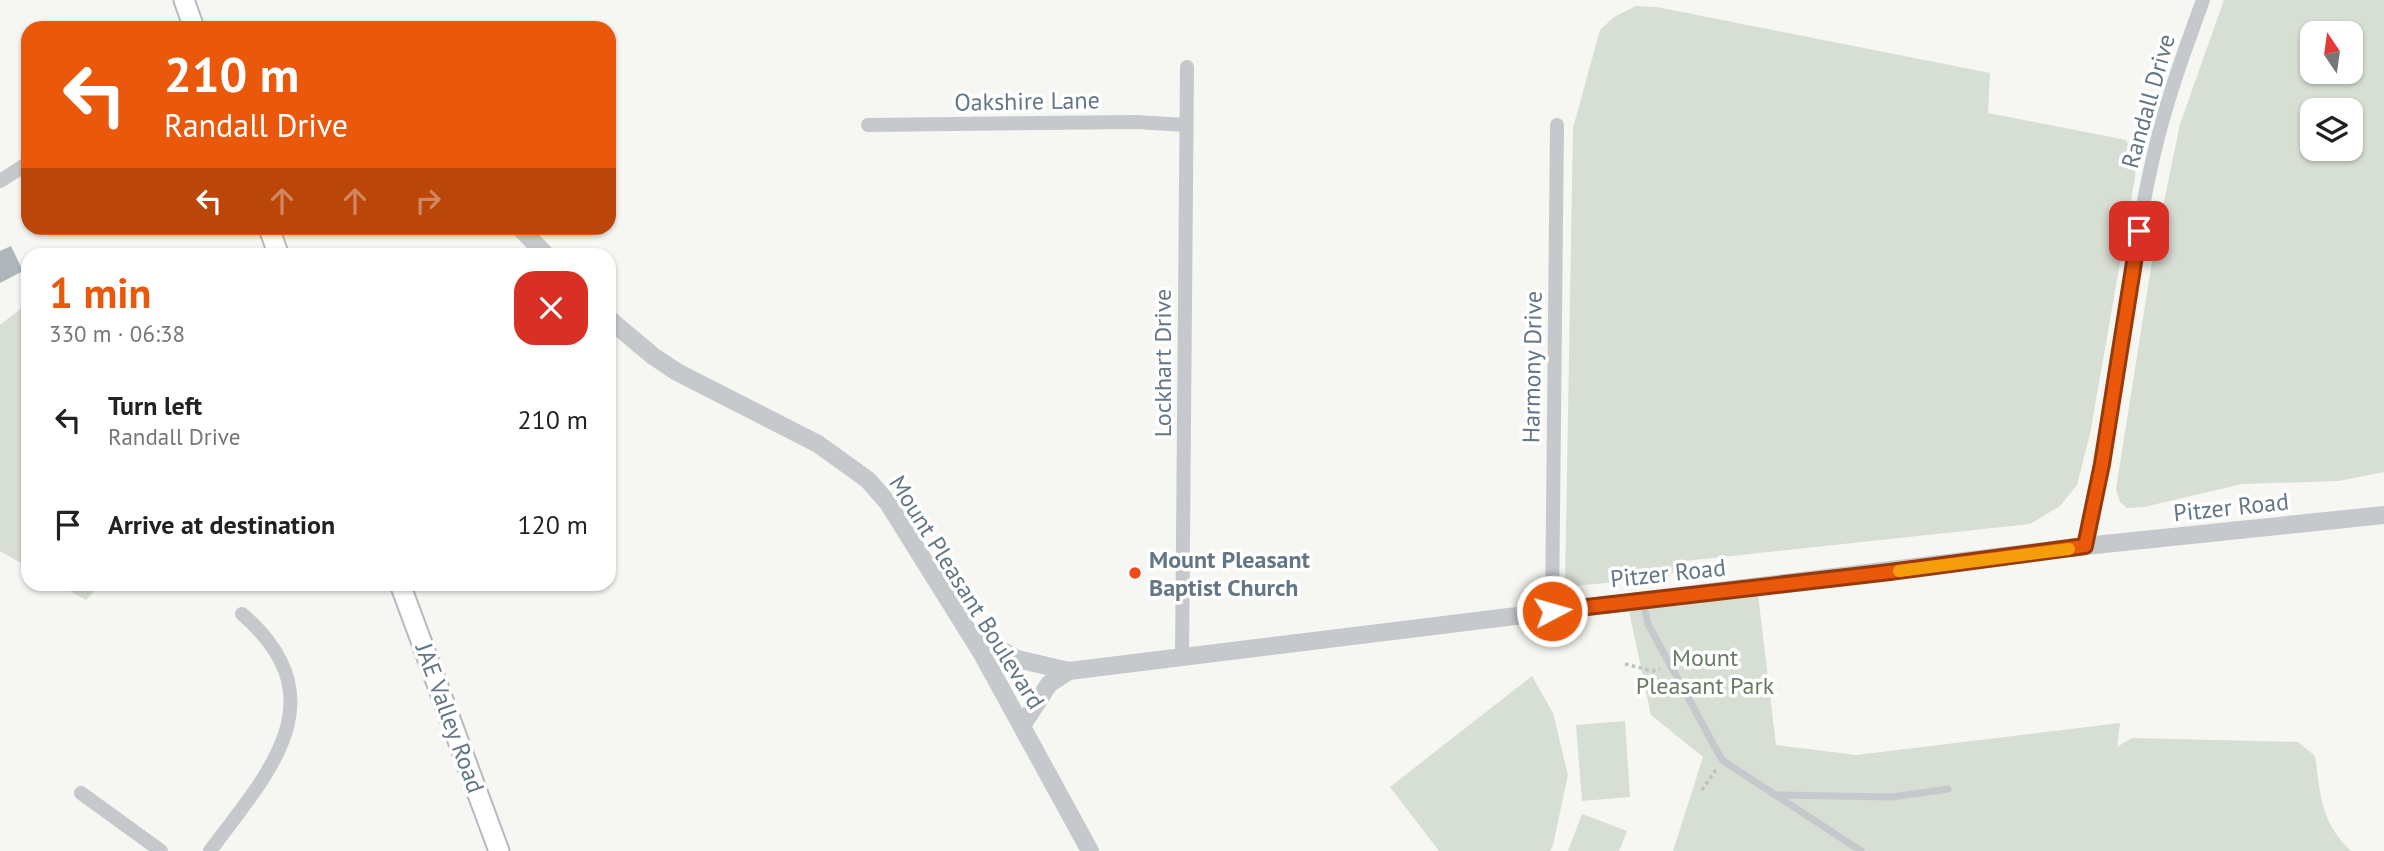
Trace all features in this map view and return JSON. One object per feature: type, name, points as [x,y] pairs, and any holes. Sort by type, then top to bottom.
[{"type":"main road","points":[[184,0],[192,21]]},
{"type":"main road","name":"JAE Valley Road","points":[[403,591],[499,851]]},
{"type":"street","name":"Randall Drive","points":[[2085,546],[2102,464],[2125,311],[2153,155],[2173,82],[2203,0]]},
{"type":"street","name":"Lockhart Drive","points":[[1182,659],[1187,67]]},
{"type":"street","name":"Oakshire Lane","points":[[868,125],[1136,121],[1186,125]]},
{"type":"street","name":"Harmony Drive","points":[[1552,611],[1557,125]]},
{"type":"street","points":[[0,181],[21,168]]},
{"type":"street","points":[[527,235],[539,248]]},
{"type":"street","name":"Mount Pleasant Boulevard","points":[[616,325],[677,372],[818,444],[868,480],[888,503],[967,630],[1090,851]]},
{"type":"street","name":"Pitzer Road","points":[[967,630],[1017,659],[1069,671],[2085,546],[2384,516]]},
{"type":"street","points":[[210,851],[272,767],[286,737],[289,717],[286,680],[279,659],[256,626],[242,614]]},
{"type":"street","points":[[1022,726],[1049,684],[1069,671]]},
{"type":"street","points":[[81,793],[161,851]]},
{"type":"lane","points":[[1643,600],[1648,624],[1722,760],[1861,851]]},
{"type":"lane","points":[[1777,795],[1892,797],[1948,789]]},
{"type":"path","points":[[1625,664],[1653,671]]},
{"type":"path","points":[[1702,790],[1722,760]]},
{"type":"green space","points":[[2224,0],[2384,0],[2384,472],[2339,481],[2242,484],[2144,507],[2127,508],[2120,502],[2116,489],[2153,255],[2180,124]]},
{"type":"green space","points":[[1636,6],[1657,7],[1990,73],[1988,113],[2126,140],[2136,157],[2135,177],[2090,434],[2077,485],[2060,506],[2030,524],[1684,561],[1668,577],[1565,587],[1573,128],[1600,30],[1614,17]]},
{"type":"green space","points":[[21,308],[21,563],[0,551],[0,325]]},
{"type":"green space","points":[[70,591],[94,591],[86,600]]},
{"type":"green space","name":"Mount Pleasant Park","points":[[1758,595],[1776,745],[1856,755],[2120,723],[2117,747],[2132,738],[2298,742],[2315,756],[2321,796],[2328,819],[2351,851],[1673,851],[1703,757],[1651,715],[1629,611]]},
{"type":"green space","points":[[1532,676],[1553,713],[1568,775],[1550,851],[1439,851],[1390,787]]},
{"type":"green space","points":[[1625,721],[1630,797],[1582,801],[1576,725]]},
{"type":"green space","points":[[1582,814],[1627,831],[1619,851],[1568,851]]},
{"type":"building","points":[[11,246],[21,272],[0,283],[0,251]]},
{"type":"slow traffic","points":[[1899,571],[2069,549]]},
{"type":"place","name":"Mount Pleasant Baptist Church","points":[[1135,573]]},
{"type":"route","points":[[1552,611],[1890,572],[2085,546],[2102,464],[2139,231]]}]
